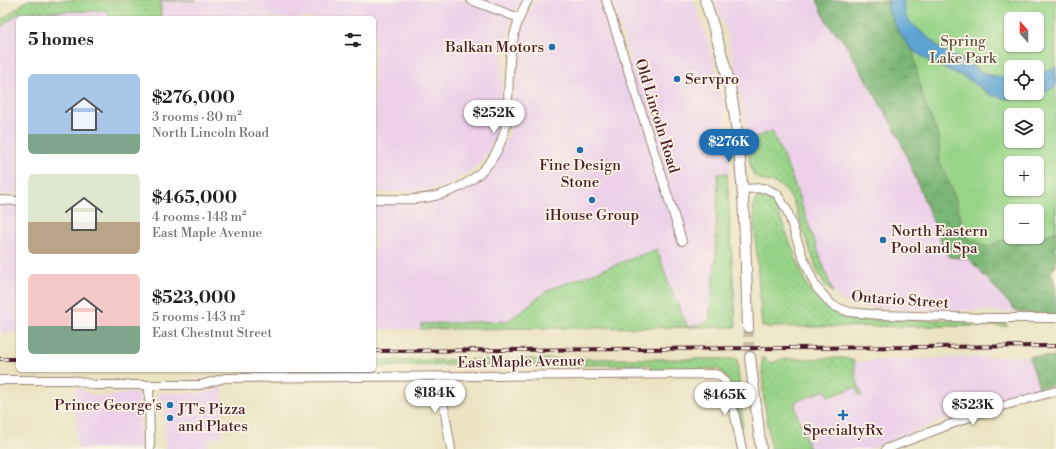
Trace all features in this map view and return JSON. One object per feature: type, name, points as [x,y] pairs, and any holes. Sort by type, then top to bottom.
[{"type":"street","points":[[472,0],[519,18]]},
{"type":"street","points":[[376,199],[420,199],[435,196],[461,186],[474,178],[491,161],[500,146],[505,130],[513,39],[519,18],[528,0]]},
{"type":"street","name":"Old Lincoln Road","points":[[606,0],[682,241]]},
{"type":"street","points":[[705,0],[723,58],[730,88],[737,131],[743,189],[748,326]]},
{"type":"street","name":"Ontario Street","points":[[743,189],[766,188],[777,194],[787,210],[802,255],[816,288],[832,305],[849,312],[880,315],[1056,318]]},
{"type":"street","points":[[0,200],[16,201]]},
{"type":"street","points":[[750,357],[761,449]]},
{"type":"street","name":"East Maple Avenue","points":[[0,380],[68,380],[94,385],[149,385],[200,384],[225,378],[715,374],[720,375],[723,378],[734,412],[742,449]]},
{"type":"street","points":[[439,377],[451,449]]},
{"type":"street","points":[[149,385],[150,449]]},
{"type":"street","points":[[886,449],[988,410],[1056,391]]},
{"type":"shaded area","points":[[521,0],[512,18],[504,48],[502,61],[501,119],[493,143],[479,164],[468,173],[446,186],[427,191],[376,192],[376,16],[161,16],[161,1]]},
{"type":"shaded area","points":[[535,0],[599,0],[619,64],[631,60],[611,0],[694,0],[710,49],[724,106],[731,173],[718,174],[715,264],[709,322],[688,328],[670,288],[657,249],[548,290],[508,321],[421,324],[421,329],[376,329],[376,203],[421,203],[437,201],[465,190],[480,179],[490,169],[498,158],[510,131],[513,115],[513,65],[516,44],[523,22]]},
{"type":"shaded area","points":[[714,0],[817,0],[827,23],[844,42],[898,135],[944,249],[949,257],[969,259],[1017,312],[875,308],[857,306],[842,301],[833,293],[790,172],[772,131],[748,140],[737,76],[727,34]]},
{"type":"shaded area","points":[[107,11],[109,16],[16,16],[16,194],[0,194],[0,27],[21,12]]},
{"type":"shaded area","points":[[0,205],[16,205],[16,332],[0,332]]},
{"type":"shaded area","points":[[1029,356],[1039,388],[985,404],[869,449],[810,449],[796,411],[795,402],[825,390],[829,397],[856,387],[859,396],[862,395],[856,378],[854,362],[901,359]]},
{"type":"shaded area","points":[[222,386],[222,438],[208,438],[208,449],[165,449],[164,399],[158,402],[159,395],[161,393],[204,393],[210,392]]},
{"type":"shaded area","points":[[76,387],[94,396],[125,395],[126,392],[137,394],[139,398],[139,449],[77,449]]},
{"type":"green space","points":[[28,0],[197,0],[161,1],[161,16],[109,16],[107,11],[21,12],[0,27],[0,21]]},
{"type":"green space","points":[[817,0],[888,0],[888,9],[929,61],[1000,110],[1004,156],[1004,196],[1007,196],[1008,204],[1004,204],[1004,244],[1044,244],[1044,208],[1056,200],[1056,266],[1051,270],[1056,291],[1056,316],[1017,312],[969,259],[949,257],[944,249],[898,135],[844,42],[827,23]]},
{"type":"green space","name":"Spring Lake Park","points":[[897,0],[1056,0],[1056,230],[1053,233],[1044,235],[1044,204],[1004,204],[1004,240],[1001,240],[988,247],[965,236],[955,197],[940,162],[939,138],[922,95],[912,46]]},
{"type":"green space","points":[[772,131],[790,172],[833,293],[825,285],[818,273],[790,196],[781,186],[756,178],[752,171],[748,140]]},
{"type":"green space","points":[[727,173],[736,327],[421,329],[421,324],[508,321],[548,290],[657,249],[670,288],[688,327],[709,322],[715,264],[718,174]]},
{"type":"green space","points":[[761,196],[767,197],[775,204],[807,286],[817,299],[830,310],[845,318],[862,320],[990,320],[1002,322],[1008,326],[762,327],[753,206],[754,202]]},
{"type":"green space","points":[[1029,356],[1056,357],[1056,384],[1039,388]]},
{"type":"green space","points":[[762,357],[771,363],[784,359],[844,358],[854,361],[856,378],[862,395],[859,396],[856,387],[829,397],[825,390],[795,402],[796,411],[810,449],[771,449],[763,392]]},
{"type":"green space","points":[[737,359],[743,426],[741,427],[726,376],[718,369],[651,370],[650,365],[445,365],[376,367],[376,361]]},
{"type":"water","points":[[888,0],[903,0],[906,16],[911,23],[945,52],[963,60],[979,71],[994,76],[1004,77],[1004,98],[990,95],[970,80],[929,61],[911,49],[897,29],[888,9]]},
{"type":"water","points":[[1056,67],[1056,87],[1044,92],[1044,73]]},
{"type":"tunnel","points":[[748,327],[750,357]]},
{"type":"railway","points":[[376,351],[1056,346]]},
{"type":"railway","points":[[0,359],[16,359]]},
{"type":"place","name":"Balkan Motors","points":[[552,47]]},
{"type":"place","name":"Servpro","points":[[677,79]]},
{"type":"place","name":"Fine Design Stone","points":[[580,150]]},
{"type":"place","name":"iHouse Group","points":[[592,200]]},
{"type":"place","name":"North Eastern Pool and Spa","points":[[883,240]]},
{"type":"place","name":"Prince George's","points":[[170,405]]},
{"type":"place","name":"SpecialtyRx","points":[[843,415]]},
{"type":"place","name":"JT's Pizza and Plates","points":[[170,418]]}]
